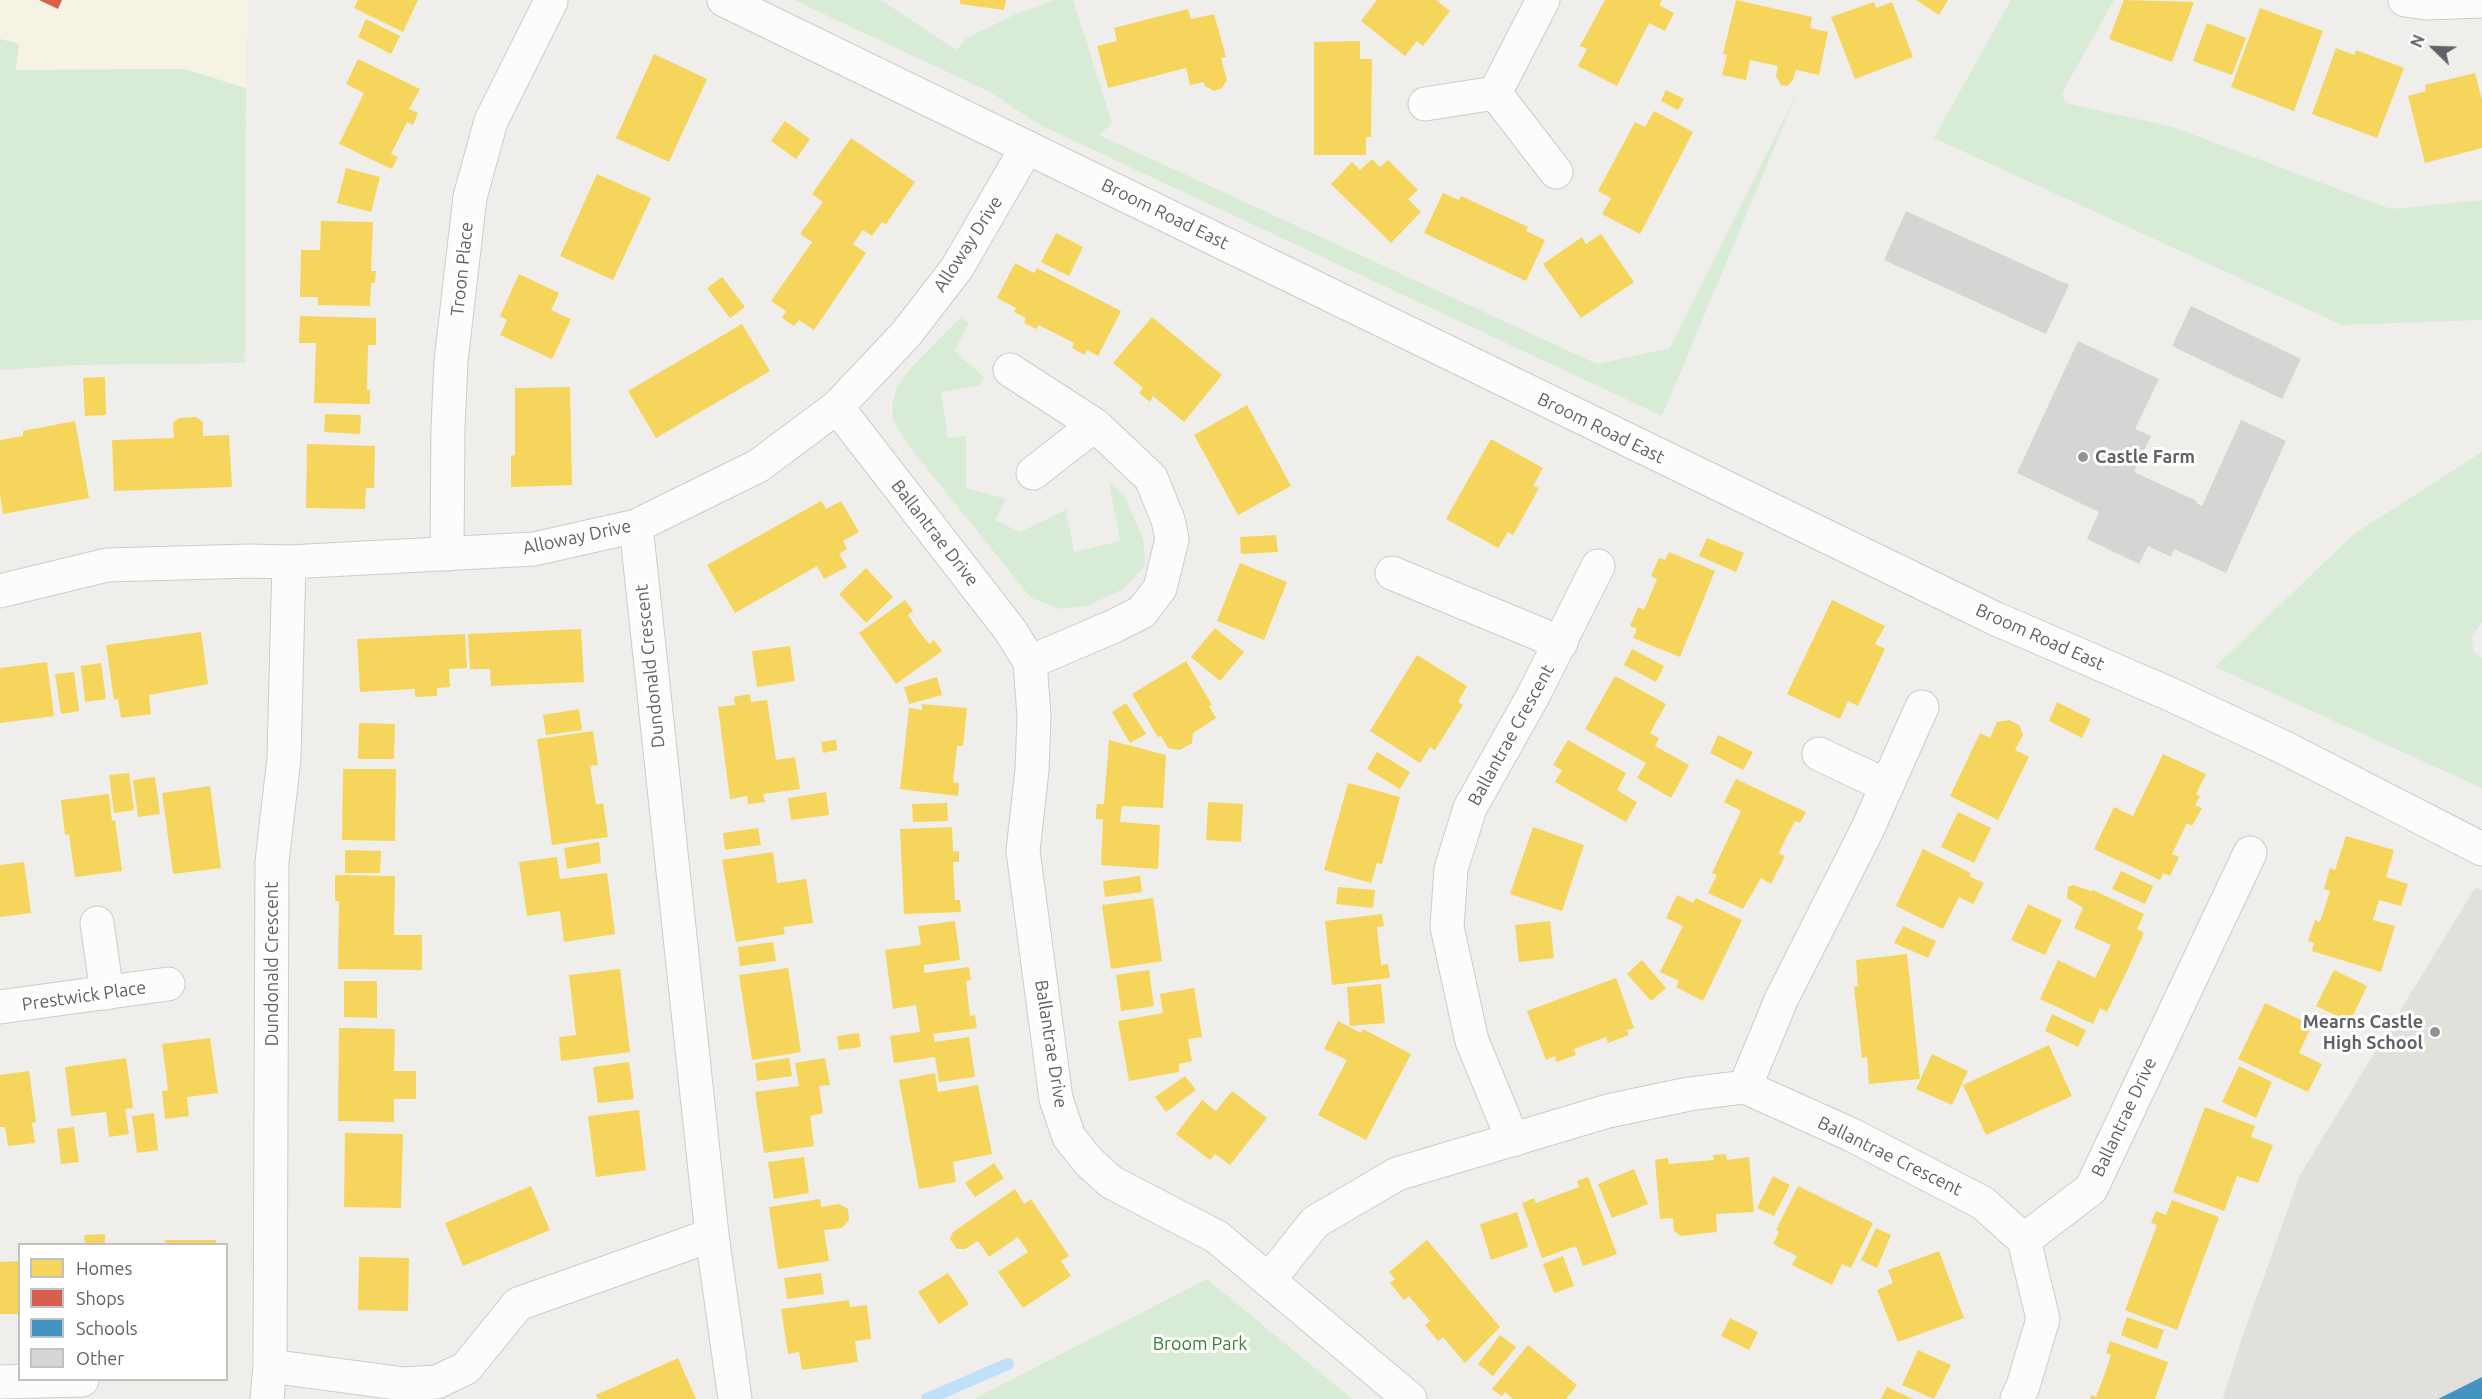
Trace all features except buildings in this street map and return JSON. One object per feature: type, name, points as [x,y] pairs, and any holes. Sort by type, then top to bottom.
[{"type":"street","name":"Broom Road East","points":[[724,0],[1994,618],[2172,695],[2285,748],[2482,849]]},
{"type":"street","points":[[1495,93],[1543,0]]},
{"type":"street","points":[[2405,0],[2426,3],[2482,1]]},
{"type":"street","name":"Troon Place","points":[[447,554],[448,427],[452,361],[470,197],[491,121],[551,2]]},
{"type":"street","points":[[1425,104],[1495,93]]},
{"type":"street","points":[[1495,93],[1556,172]]},
{"type":"street","name":"Alloway Drive","points":[[0,591],[107,565],[289,562],[534,549],[636,526],[758,466],[837,407],[906,334],[957,268],[1027,147]]},
{"type":"street","points":[[1010,370],[1095,425],[1151,478],[1168,520],[1172,539],[1160,588],[1142,612],[1030,662]]},
{"type":"street","name":"Ballantrae Drive","points":[[837,407],[1010,630],[1030,662],[1034,716],[1032,770],[1023,851],[1056,1099],[1069,1137],[1088,1161],[1111,1182],[1217,1238],[1410,1399]]},
{"type":"street","points":[[1033,473],[1095,425]]},
{"type":"street","name":"Dundonald Crescent","points":[[636,526],[712,1235],[735,1399]]},
{"type":"street","name":"Dundonald Crescent","points":[[267,1399],[270,1366],[272,862],[284,758],[289,562]]},
{"type":"street","name":"Ballantrae Crescent","points":[[1513,1140],[1472,1041],[1447,927],[1451,869],[1470,808],[1533,696],[1598,566]]},
{"type":"street","name":"Ballantrae Crescent","points":[[1392,573],[1561,643]]},
{"type":"street","points":[[1269,1280],[1315,1222],[1397,1174],[1608,1111],[1689,1094],[1745,1087],[1781,999],[1887,786],[1922,707]]},
{"type":"street","points":[[1819,754],[1887,786]]},
{"type":"street","name":"Ballantrae Drive","points":[[2024,1240],[2091,1189],[2250,853]]},
{"type":"street","points":[[97,923],[107,993]]},
{"type":"street","name":"Prestwick Place","points":[[0,1007],[168,984]]},
{"type":"street","name":"Ballantrae Crescent","points":[[1745,1087],[1852,1135],[1983,1203],[2024,1240]]},
{"type":"street","points":[[270,1366],[404,1384],[437,1382],[466,1368],[518,1304],[712,1235]]},
{"type":"street","points":[[2017,1399],[2043,1319],[2024,1240]]},
{"type":"street","points":[[0,1382],[41,1381]]},
{"type":"shaded area","points":[[0,0],[248,0],[246,88],[184,69],[15,70],[19,44],[0,39]]},
{"type":"shaded area","name":"Mearns Castle High School","points":[[2475,888],[2482,890],[2482,1399],[2223,1399],[2300,1175]]},
{"type":"green space","points":[[794,0],[881,0],[956,50],[967,38],[1016,14],[1055,0],[1073,0],[1112,123],[1099,135],[1597,364],[1670,348],[1797,93],[1662,416],[1038,124],[990,92]]},
{"type":"green space","points":[[2011,0],[2114,0],[2062,93],[2065,103],[2173,127],[2391,209],[2482,200],[2482,320],[2342,325],[1934,138]]},
{"type":"green space","points":[[0,39],[19,44],[16,70],[184,69],[246,88],[245,363],[77,365],[0,370]]},
{"type":"green space","points":[[960,318],[969,323],[954,351],[984,377],[979,386],[941,392],[948,438],[966,436],[966,488],[1006,499],[995,520],[1020,532],[1066,510],[1074,552],[1120,541],[1109,482],[1124,495],[1143,539],[1145,566],[1123,589],[1087,606],[1061,609],[1031,598],[908,445],[893,420],[892,406],[897,387],[910,369]]},
{"type":"green space","points":[[2482,452],[2482,622],[2471,637],[2474,652],[2482,658],[2482,788],[2215,667],[2354,534]]},
{"type":"green space","name":"Broom Park","points":[[1207,1279],[1352,1399],[974,1399]]},
{"type":"waterway","points":[[927,1399],[1008,1364]]},
{"type":"place","name":"Castle Farm","points":[[2083,457]]},
{"type":"place","name":"Mearns Castle High School","points":[[2435,1032]]}]
